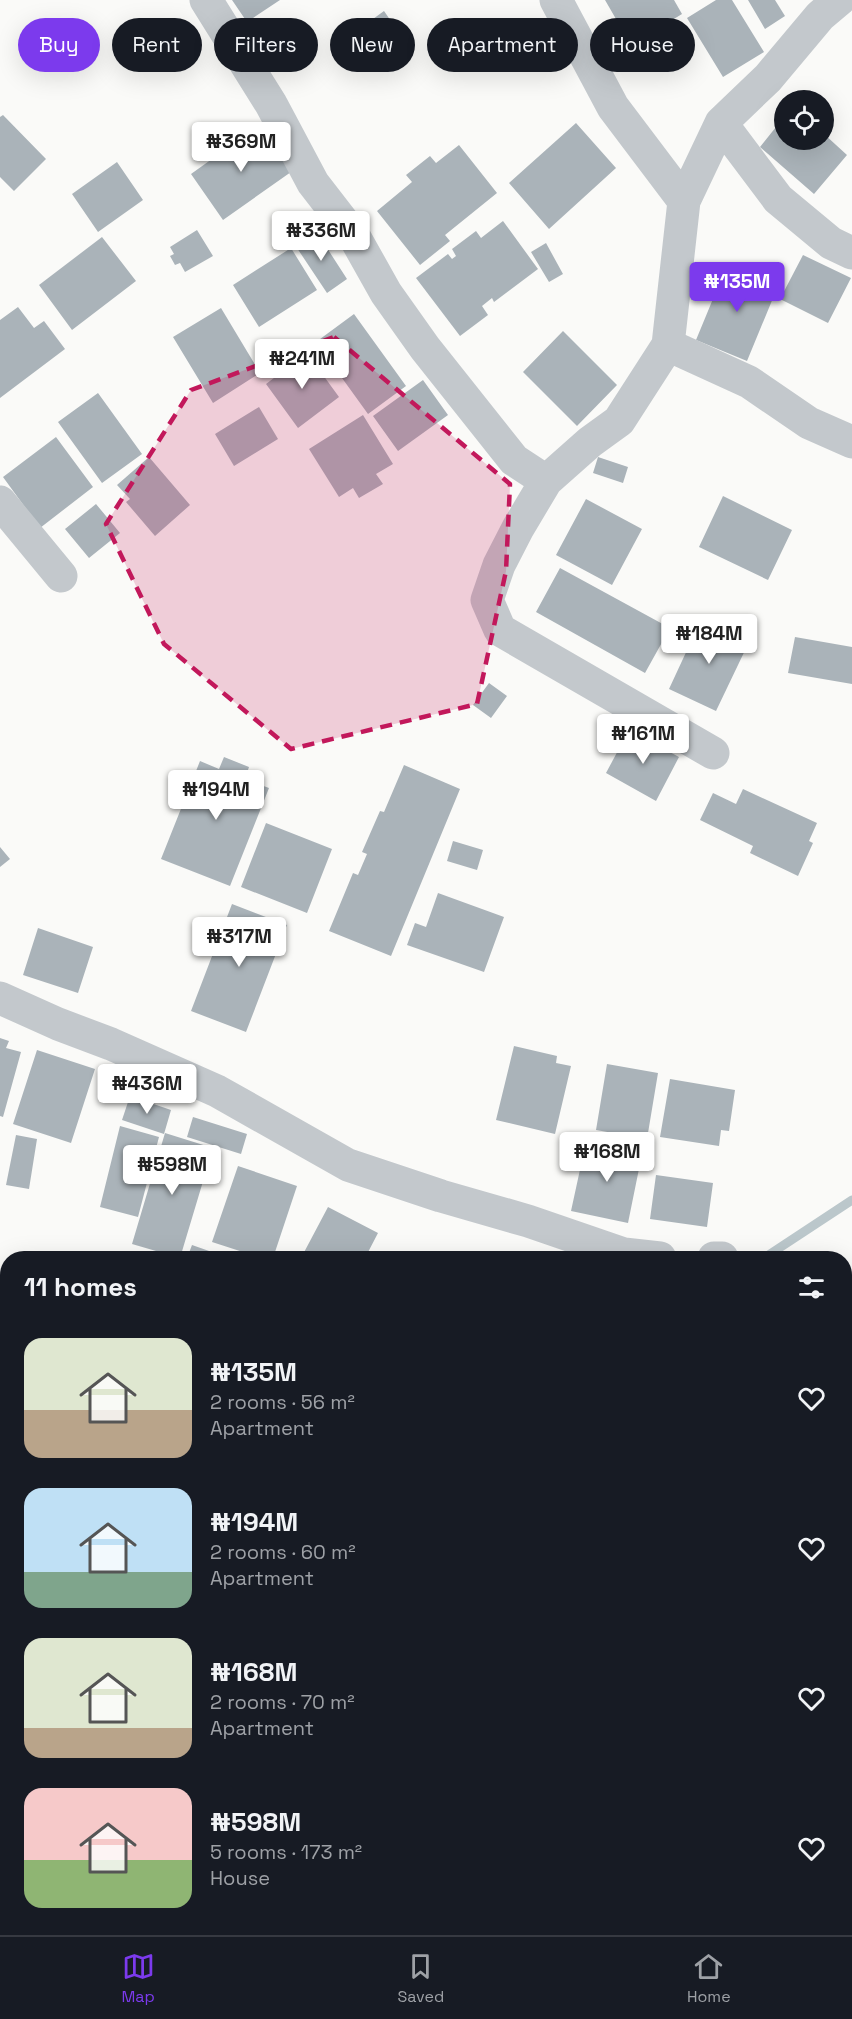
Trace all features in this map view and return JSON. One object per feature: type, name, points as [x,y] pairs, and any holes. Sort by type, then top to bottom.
[{"type":"street","points":[[206,0],[271,104],[313,183],[354,236],[386,292],[425,348],[514,460],[546,481]]},
{"type":"street","points":[[556,0],[613,107],[684,201]]},
{"type":"street","points":[[713,753],[500,630],[487,600],[499,565],[546,481],[590,442],[619,421],[668,345],[684,201],[721,123],[768,78],[820,16],[839,0]]},
{"type":"street","points":[[721,123],[778,200],[831,243],[852,253]]},
{"type":"street","points":[[668,345],[749,382],[809,423],[852,442]]},
{"type":"street","points":[[0,502],[61,576]]},
{"type":"street","points":[[0,998],[217,1091],[348,1165],[441,1196],[528,1221],[615,1251]]},
{"type":"highlighted area","points":[[334,337],[510,484],[506,571],[477,704],[291,749],[164,644],[106,524],[191,390]]},
{"type":"building","points":[[232,0],[280,0],[253,18],[244,18]]},
{"type":"building","points":[[605,0],[674,0],[682,14],[675,18],[615,18]]},
{"type":"building","points":[[716,0],[732,0],[764,52],[723,77],[695,31],[695,18],[687,18]]},
{"type":"building","points":[[748,0],[775,0],[785,16],[765,29]]},
{"type":"building","points":[[384,11],[389,18],[374,18]]},
{"type":"building","points":[[3,115],[46,159],[14,191],[0,177],[0,117]]},
{"type":"building","points":[[576,123],[616,168],[549,229],[509,183]]},
{"type":"building","points":[[258,126],[291,172],[223,220],[191,174]]},
{"type":"building","points":[[774,130],[774,150],[834,150],[834,143],[847,155],[814,194],[760,147]]},
{"type":"building","points":[[459,145],[497,193],[445,235],[450,241],[420,265],[377,211],[412,182],[406,175],[430,156],[436,163]]},
{"type":"building","points":[[117,162],[143,200],[98,232],[72,194]]},
{"type":"building","points":[[503,221],[538,269],[494,302],[492,298],[482,306],[488,315],[460,336],[416,278],[448,254],[452,259],[456,256],[452,249],[476,231],[481,238]]},
{"type":"building","points":[[197,230],[213,256],[185,272],[180,263],[175,265],[170,256],[174,254],[170,247]]},
{"type":"building","points":[[316,231],[347,279],[327,293],[295,245]]},
{"type":"building","points":[[102,237],[136,281],[72,330],[39,285]]},
{"type":"building","points":[[546,243],[563,274],[549,282],[531,252]]},
{"type":"building","points":[[291,248],[317,290],[259,327],[233,285]]},
{"type":"building","points":[[803,255],[851,278],[828,323],[780,299]]},
{"type":"building","points":[[727,265],[778,286],[747,361],[696,340]]},
{"type":"building","points":[[18,307],[34,328],[44,321],[65,349],[0,398],[0,320]]},
{"type":"building","points":[[221,308],[260,373],[213,403],[173,337]]},
{"type":"building","points":[[354,314],[406,386],[368,414],[316,342]]},
{"type":"building","points":[[563,331],[617,385],[577,426],[523,372]]},
{"type":"building","points":[[307,353],[339,397],[298,428],[266,384]]},
{"type":"building","points":[[423,380],[448,415],[398,451],[373,416]]},
{"type":"building","points":[[98,393],[142,454],[102,483],[58,422]]},
{"type":"building","points":[[259,407],[278,439],[234,466],[215,434]]},
{"type":"building","points":[[363,415],[393,464],[376,474],[383,484],[359,498],[353,488],[339,497],[309,449]]},
{"type":"building","points":[[56,437],[93,487],[40,528],[3,477]]},
{"type":"building","points":[[149,457],[190,505],[155,536],[126,502],[130,499],[117,485]]},
{"type":"building","points":[[598,457],[628,467],[623,483],[593,473]]},
{"type":"building","points":[[723,496],[792,530],[768,580],[699,547]]},
{"type":"building","points":[[586,499],[642,529],[612,585],[556,555]]},
{"type":"building","points":[[96,504],[120,533],[89,558],[65,529]]},
{"type":"building","points":[[560,568],[670,628],[645,673],[536,612]]},
{"type":"building","points":[[701,620],[749,642],[716,711],[669,689]]},
{"type":"building","points":[[795,637],[852,647],[852,684],[788,673]]},
{"type":"building","points":[[489,683],[507,696],[491,718],[473,705]]},
{"type":"building","points":[[629,730],[679,757],[656,801],[606,773]]},
{"type":"building","points":[[224,757],[249,767],[245,779],[269,788],[230,886],[161,859],[200,761],[219,769]]},
{"type":"building","points":[[404,765],[460,789],[391,956],[329,931],[353,873],[358,875],[367,854],[362,852],[380,811],[384,812]]},
{"type":"building","points":[[743,789],[817,823],[809,841],[813,843],[798,876],[750,853],[753,846],[700,820],[713,793],[736,804]]},
{"type":"building","points":[[266,823],[332,849],[307,913],[241,887]]},
{"type":"building","points":[[453,841],[483,850],[477,870],[447,861]]},
{"type":"building","points":[[0,847],[10,859],[0,867]]},
{"type":"building","points":[[438,893],[504,917],[484,972],[407,945],[415,923],[426,927]]},
{"type":"building","points":[[232,904],[287,925],[246,1032],[191,1011]]},
{"type":"building","points":[[38,928],[93,947],[78,993],[23,975]]},
{"type":"building","points":[[0,1038],[9,1041],[6,1048],[21,1052],[3,1117],[0,1116]]},
{"type":"building","points":[[514,1046],[557,1056],[556,1063],[571,1066],[555,1134],[496,1120]]},
{"type":"building","points":[[37,1050],[95,1069],[71,1143],[13,1124]]},
{"type":"building","points":[[607,1064],[658,1073],[647,1139],[596,1130]]},
{"type":"building","points":[[670,1079],[735,1090],[729,1131],[721,1130],[719,1146],[660,1137]]},
{"type":"building","points":[[130,1096],[171,1110],[164,1134],[122,1120]]},
{"type":"building","points":[[193,1117],[247,1134],[241,1154],[187,1137]]},
{"type":"building","points":[[120,1126],[159,1137],[138,1217],[100,1207]]},
{"type":"building","points":[[165,1133],[213,1148],[182,1251],[156,1251],[132,1244]]},
{"type":"building","points":[[16,1135],[37,1139],[29,1189],[6,1185]]},
{"type":"building","points":[[586,1142],[642,1154],[628,1223],[571,1211]]},
{"type":"building","points":[[238,1166],[297,1186],[275,1251],[240,1251],[212,1242]]},
{"type":"building","points":[[656,1175],[713,1183],[707,1227],[650,1219]]},
{"type":"building","points":[[328,1207],[378,1233],[369,1251],[305,1251]]},
{"type":"building","points":[[192,1245],[209,1251],[190,1251]]},
{"type":"waterway","points":[[775,1251],[852,1200]]}]
